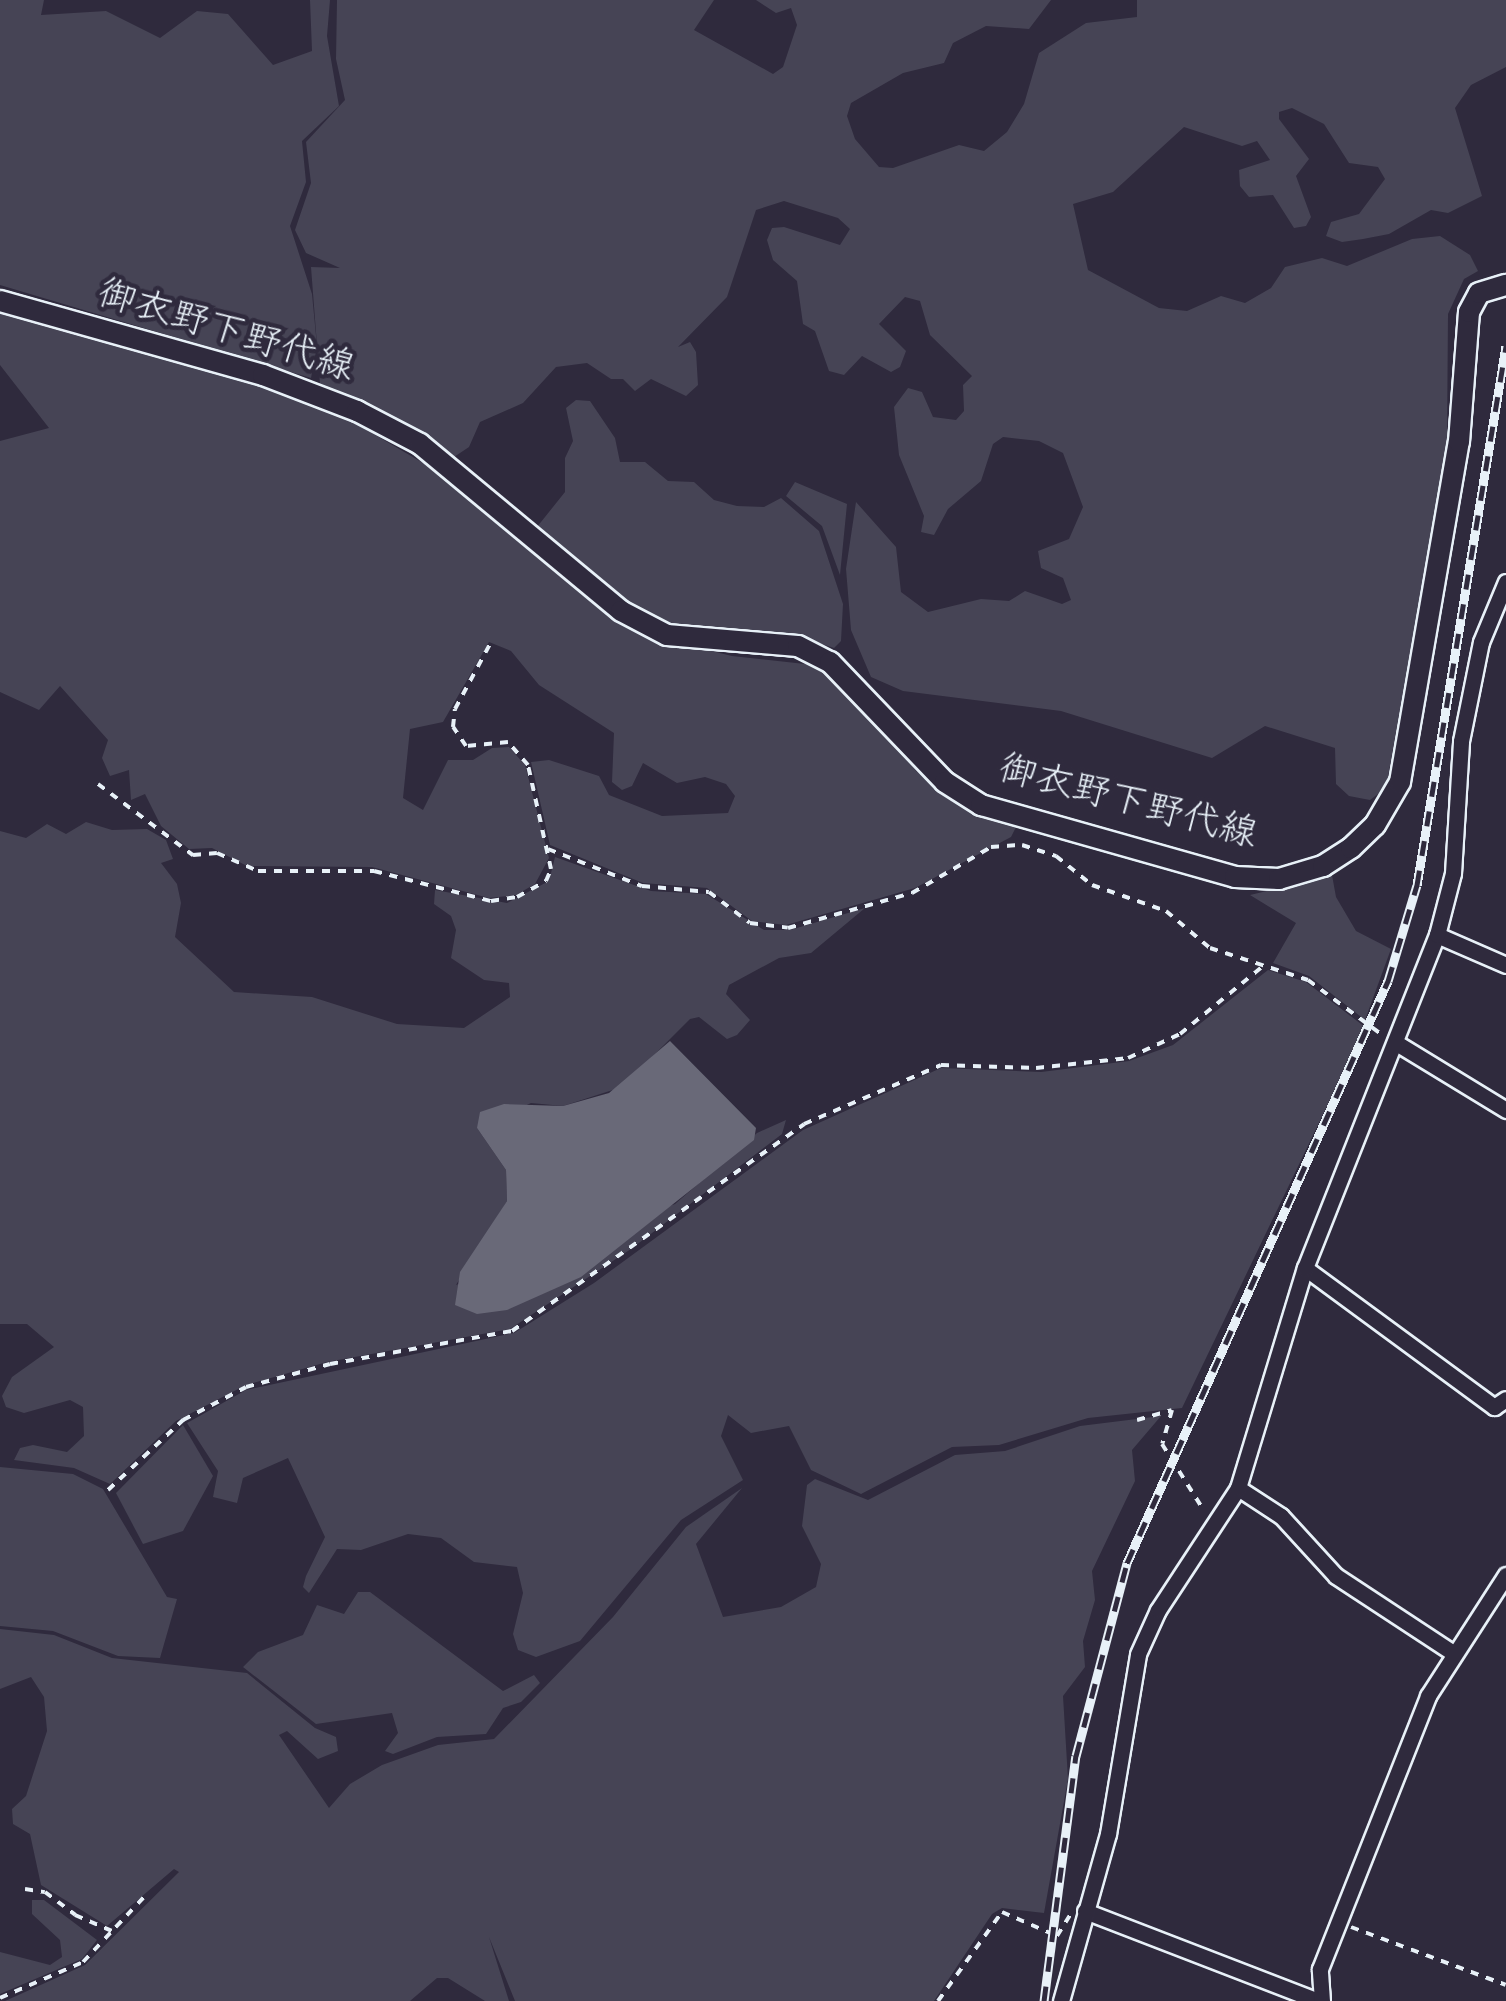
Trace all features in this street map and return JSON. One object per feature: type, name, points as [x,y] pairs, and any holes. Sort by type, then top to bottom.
[{"type":"main road","name":"御衣野下野代線","points":[[0,300],[263,375],[357,411],[420,444],[621,612],[666,635],[798,646],[830,662],[945,782],[981,805],[1234,877],[1279,879],[1351,848],[1375,825],[1400,782],[1454,477],[1468,312],[1479,293],[1506,285]]},
{"type":"street","points":[[1061,2001],[1108,1834],[1138,1654],[1158,1610],[1216,1529],[1238,1488],[1305,1268],[1398,1044],[1438,935],[1452,873],[1464,724],[1481,642],[1506,582]]},
{"type":"street","points":[[1438,935],[1506,965]]},
{"type":"street","points":[[1398,1044],[1506,1110]]},
{"type":"street","points":[[1305,1268],[1494,1407],[1506,1399]]},
{"type":"street","points":[[1238,1488],[1281,1516],[1336,1576],[1453,1653]]},
{"type":"street","points":[[1084,1911],[1320,2001],[1320,1969],[1428,1696],[1506,1575]]},
{"type":"path","points":[[98,784],[193,855],[217,853],[258,871],[374,871],[498,902],[546,881],[548,849],[520,751],[500,742],[466,746],[453,726],[455,709],[490,644]]},
{"type":"path","points":[[548,849],[654,889],[709,892],[750,923],[788,928],[912,893],[991,847],[1022,844],[1056,856],[1092,885],[1166,911],[1210,948],[1308,980],[1398,1044]]},
{"type":"path","points":[[108,1490],[183,1420],[246,1387],[512,1331],[634,1251],[759,1152],[886,1087],[941,1065],[1036,1068],[1128,1058],[1166,1044],[1263,966]]},
{"type":"path","points":[[1137,1420],[1172,1410],[1162,1444],[1216,1529]]},
{"type":"path","points":[[26,1889],[44,1892],[75,1916],[112,1931]]},
{"type":"path","points":[[0,1998],[83,1962],[146,1895]]},
{"type":"path","points":[[938,2001],[1002,1912],[1057,1936],[1065,1916],[1084,1911]]},
{"type":"path","points":[[1338,1921],[1506,1985]]},
{"type":"shaded area","points":[[0,0],[44,0],[41,15],[106,11],[160,38],[197,11],[228,14],[273,65],[312,51],[310,0],[330,0],[327,36],[339,106],[302,141],[306,182],[290,226],[312,294],[317,346],[311,378],[0,285]]},
{"type":"shaded area","points":[[337,0],[714,0],[694,30],[773,74],[783,67],[797,25],[791,8],[776,13],[756,0],[1051,0],[1029,29],[986,26],[953,43],[944,63],[903,73],[851,103],[847,116],[855,139],[879,167],[893,168],[959,145],[984,151],[1007,132],[1024,104],[1039,53],[1086,23],[1137,17],[1137,0],[1506,0],[1506,67],[1471,85],[1455,108],[1482,196],[1448,213],[1431,210],[1389,234],[1363,239],[1342,242],[1326,236],[1331,222],[1359,214],[1385,179],[1378,167],[1349,163],[1324,124],[1292,108],[1279,112],[1279,119],[1309,159],[1296,176],[1311,217],[1306,226],[1294,228],[1273,195],[1249,197],[1240,186],[1239,170],[1270,160],[1257,141],[1242,146],[1184,127],[1113,192],[1073,204],[1088,270],[1159,308],[1187,311],[1221,296],[1245,303],[1271,288],[1285,267],[1322,258],[1347,266],[1412,239],[1440,236],[1470,255],[1478,271],[1464,279],[1448,314],[1447,443],[1386,788],[1370,800],[1349,796],[1336,784],[1335,748],[1265,726],[1212,758],[1061,711],[903,691],[871,677],[851,630],[846,569],[856,502],[896,547],[901,592],[928,612],[981,599],[1009,601],[1025,591],[1062,604],[1071,600],[1063,578],[1041,568],[1038,551],[1069,539],[1083,507],[1063,453],[1039,441],[1003,437],[993,444],[981,481],[948,509],[934,535],[921,532],[924,516],[899,455],[894,407],[908,388],[922,392],[933,417],[956,420],[964,411],[963,385],[972,376],[930,335],[920,301],[905,297],[879,324],[906,351],[900,367],[891,372],[862,356],[844,375],[829,371],[815,331],[803,324],[797,281],[773,260],[767,240],[772,228],[784,227],[840,245],[850,229],[838,218],[784,201],[756,210],[727,297],[678,347],[690,342],[696,352],[698,385],[686,396],[651,379],[635,391],[623,379],[611,379],[587,363],[556,367],[523,403],[480,422],[469,447],[454,457],[320,384],[311,267],[340,268],[306,253],[295,230],[311,183],[306,142],[345,100],[336,59]]},
{"type":"shaded area","points":[[0,312],[260,382],[331,409],[452,480],[607,614],[642,634],[732,656],[814,665],[849,686],[916,771],[960,804],[1016,827],[1011,837],[915,888],[786,925],[752,921],[707,888],[643,883],[550,845],[531,762],[549,760],[599,776],[609,795],[662,816],[728,813],[735,796],[726,784],[705,777],[677,783],[643,763],[632,786],[622,790],[612,782],[614,733],[539,685],[511,651],[489,642],[443,722],[410,729],[403,798],[423,810],[448,760],[473,760],[492,748],[509,747],[525,765],[549,858],[535,884],[516,895],[489,898],[372,867],[247,866],[212,848],[189,849],[161,826],[145,794],[131,800],[129,770],[110,776],[102,758],[108,740],[60,686],[39,710],[0,692],[0,441],[49,428],[0,365]]},
{"type":"shaded area","points":[[576,400],[590,401],[615,438],[620,462],[645,462],[668,481],[694,482],[714,500],[737,506],[764,507],[781,498],[819,531],[843,604],[841,641],[834,648],[797,636],[662,624],[620,599],[537,527],[565,492],[565,458],[573,441],[566,408]]},
{"type":"shaded area","points":[[795,482],[847,504],[840,575],[822,526],[786,496]]},
{"type":"shaded area","points":[[86,822],[112,830],[147,829],[166,840],[173,859],[161,863],[177,884],[181,903],[175,937],[234,992],[312,997],[397,1024],[464,1028],[510,997],[509,983],[484,980],[451,958],[456,930],[451,916],[434,904],[435,890],[507,903],[549,881],[555,857],[651,891],[706,894],[764,930],[790,930],[865,908],[811,953],[779,958],[729,985],[726,994],[750,1020],[737,1035],[727,1039],[699,1017],[690,1019],[622,1087],[563,1106],[531,1103],[477,1128],[506,1170],[507,1201],[456,1285],[675,1204],[757,1133],[786,1120],[782,1134],[631,1249],[510,1329],[327,1362],[246,1385],[176,1421],[110,1484],[74,1468],[14,1460],[20,1448],[33,1445],[67,1452],[84,1436],[83,1407],[70,1400],[24,1413],[6,1407],[2,1396],[12,1377],[54,1347],[27,1324],[0,1324],[0,831],[26,838],[47,824],[66,834]]},
{"type":"shaded area","points":[[1332,875],[1336,897],[1356,931],[1391,949],[1365,1020],[1309,976],[1273,963],[1296,923],[1250,895]]},
{"type":"shaded area","points":[[1268,970],[1306,982],[1365,1027],[1182,1408],[1088,1418],[999,1445],[952,1447],[861,1494],[811,1470],[789,1426],[751,1433],[728,1415],[721,1436],[743,1480],[681,1520],[580,1641],[536,1657],[518,1650],[513,1634],[523,1593],[517,1567],[474,1562],[441,1538],[408,1534],[361,1550],[337,1549],[309,1593],[303,1587],[306,1576],[325,1537],[288,1458],[243,1478],[237,1503],[213,1497],[218,1471],[187,1423],[246,1390],[514,1333],[594,1283],[803,1130],[941,1068],[1041,1072],[1129,1061],[1173,1045]]},
{"type":"shaded area","points":[[1161,1416],[1132,1450],[1135,1481],[1092,1571],[1095,1600],[1083,1641],[1085,1667],[1063,1696],[1068,1779],[1044,1913],[1002,1908],[992,1914],[934,2001],[515,2001],[489,1937],[509,2001],[485,2001],[448,1978],[437,1978],[410,2001],[5,2001],[85,1965],[179,1872],[174,1869],[107,1926],[41,1885],[30,1834],[13,1824],[12,1809],[26,1796],[47,1731],[44,1697],[31,1677],[0,1689],[0,1629],[54,1635],[112,1658],[247,1673],[315,1728],[336,1737],[338,1751],[318,1759],[287,1731],[279,1735],[329,1808],[350,1784],[382,1765],[438,1745],[494,1739],[613,1617],[686,1527],[742,1488],[696,1544],[723,1617],[781,1607],[816,1587],[821,1564],[802,1526],[807,1485],[815,1479],[868,1500],[955,1455],[1005,1451],[1080,1426]]},
{"type":"shaded area","points":[[183,1425],[213,1476],[183,1531],[143,1544],[116,1493]]},
{"type":"shaded area","points":[[0,1467],[73,1474],[103,1489],[167,1597],[177,1599],[160,1658],[118,1656],[53,1631],[0,1626]]},
{"type":"shaded area","points":[[358,1592],[370,1592],[503,1691],[534,1675],[540,1683],[521,1702],[503,1708],[486,1734],[437,1737],[393,1754],[385,1751],[398,1733],[392,1713],[316,1724],[243,1667],[258,1652],[303,1635],[317,1605],[344,1614]]},
{"type":"shaded area","points":[[32,1900],[44,1900],[97,1940],[82,1959],[0,1994],[0,1952],[50,1965],[62,1957],[60,1940],[32,1914]]},
{"type":"water","points":[[670,1041],[756,1128],[754,1140],[581,1277],[507,1310],[477,1314],[455,1305],[460,1272],[507,1201],[506,1170],[477,1128],[480,1112],[504,1104],[563,1106],[609,1093]]},
{"type":"railway","points":[[1044,2001],[1076,1756],[1127,1563],[1388,981],[1417,885],[1506,346]]}]
